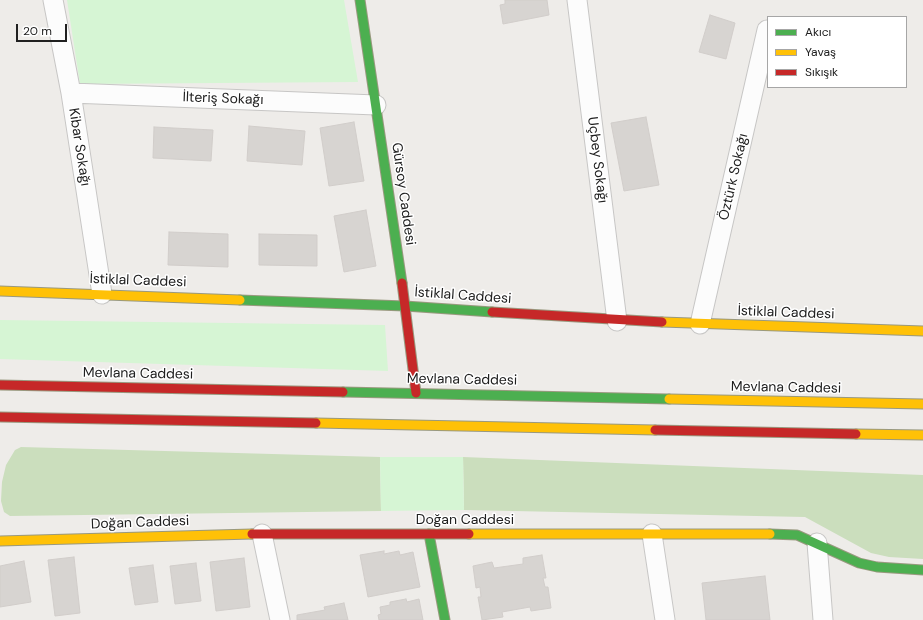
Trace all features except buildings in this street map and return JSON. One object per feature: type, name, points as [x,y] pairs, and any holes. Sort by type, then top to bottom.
[{"type":"street","name":"Kibar Sokağı","points":[[53,0],[71,93],[102,294]]},
{"type":"street","name":"Gürsoy Caddesi","points":[[360,0],[405,306],[416,393]]},
{"type":"street","name":"Uçbey Sokağı","points":[[577,0],[617,321]]},
{"type":"street","name":"Öztürk Sokağı","points":[[700,324],[767,30]]},
{"type":"street","name":"İlteriş Sokağı","points":[[71,93],[376,105]]},
{"type":"street","name":"İstiklal Caddesi","points":[[0,291],[405,306],[617,321],[923,331]]},
{"type":"street","name":"Mevlana Caddesi","points":[[0,385],[923,404]]},
{"type":"street","points":[[0,417],[923,435]]},
{"type":"street","points":[[262,534],[280,620]]},
{"type":"street","name":"Doğan Caddesi","points":[[0,541],[262,534],[796,535],[817,543],[841,556],[859,563],[876,567],[923,570]]},
{"type":"street","points":[[429,534],[446,620]]},
{"type":"street","points":[[652,534],[665,620]]},
{"type":"street","points":[[817,543],[823,620]]},
{"type":"green space","points":[[67,0],[344,0],[358,82],[80,84]]},
{"type":"green space","points":[[0,320],[385,325],[388,371],[0,359]]},
{"type":"green space","points":[[21,447],[380,457],[381,511],[10,516],[4,512],[1,501],[2,482],[6,465],[15,450]]},
{"type":"green space","points":[[380,457],[463,457],[464,510],[381,511]]},
{"type":"green space","points":[[463,457],[923,475],[923,559],[889,557],[871,553],[805,517],[464,510]]},
{"type":"traffic: fast","points":[[360,0],[402,283]]},
{"type":"traffic: fast","points":[[240,300],[405,306],[492,312]]},
{"type":"traffic: fast","points":[[343,392],[669,399]]},
{"type":"traffic: fast","points":[[429,534],[445,620]]},
{"type":"traffic: fast","points":[[770,534],[797,535],[859,563],[877,567],[923,570]]},
{"type":"traffic: slow","points":[[0,291],[240,300]]},
{"type":"traffic: slow","points":[[662,322],[923,331]]},
{"type":"traffic: slow","points":[[669,399],[923,404]]},
{"type":"traffic: slow","points":[[316,423],[655,430]]},
{"type":"traffic: slow","points":[[856,434],[923,435]]},
{"type":"traffic: slow","points":[[0,541],[252,534]]},
{"type":"traffic: slow","points":[[469,534],[770,534]]},
{"type":"traffic: jam","points":[[402,283],[416,393]]},
{"type":"traffic: jam","points":[[492,312],[662,322]]},
{"type":"traffic: jam","points":[[0,385],[343,392]]},
{"type":"traffic: jam","points":[[0,417],[316,423]]},
{"type":"traffic: jam","points":[[655,430],[856,434]]},
{"type":"traffic: jam","points":[[252,534],[469,534]]}]
